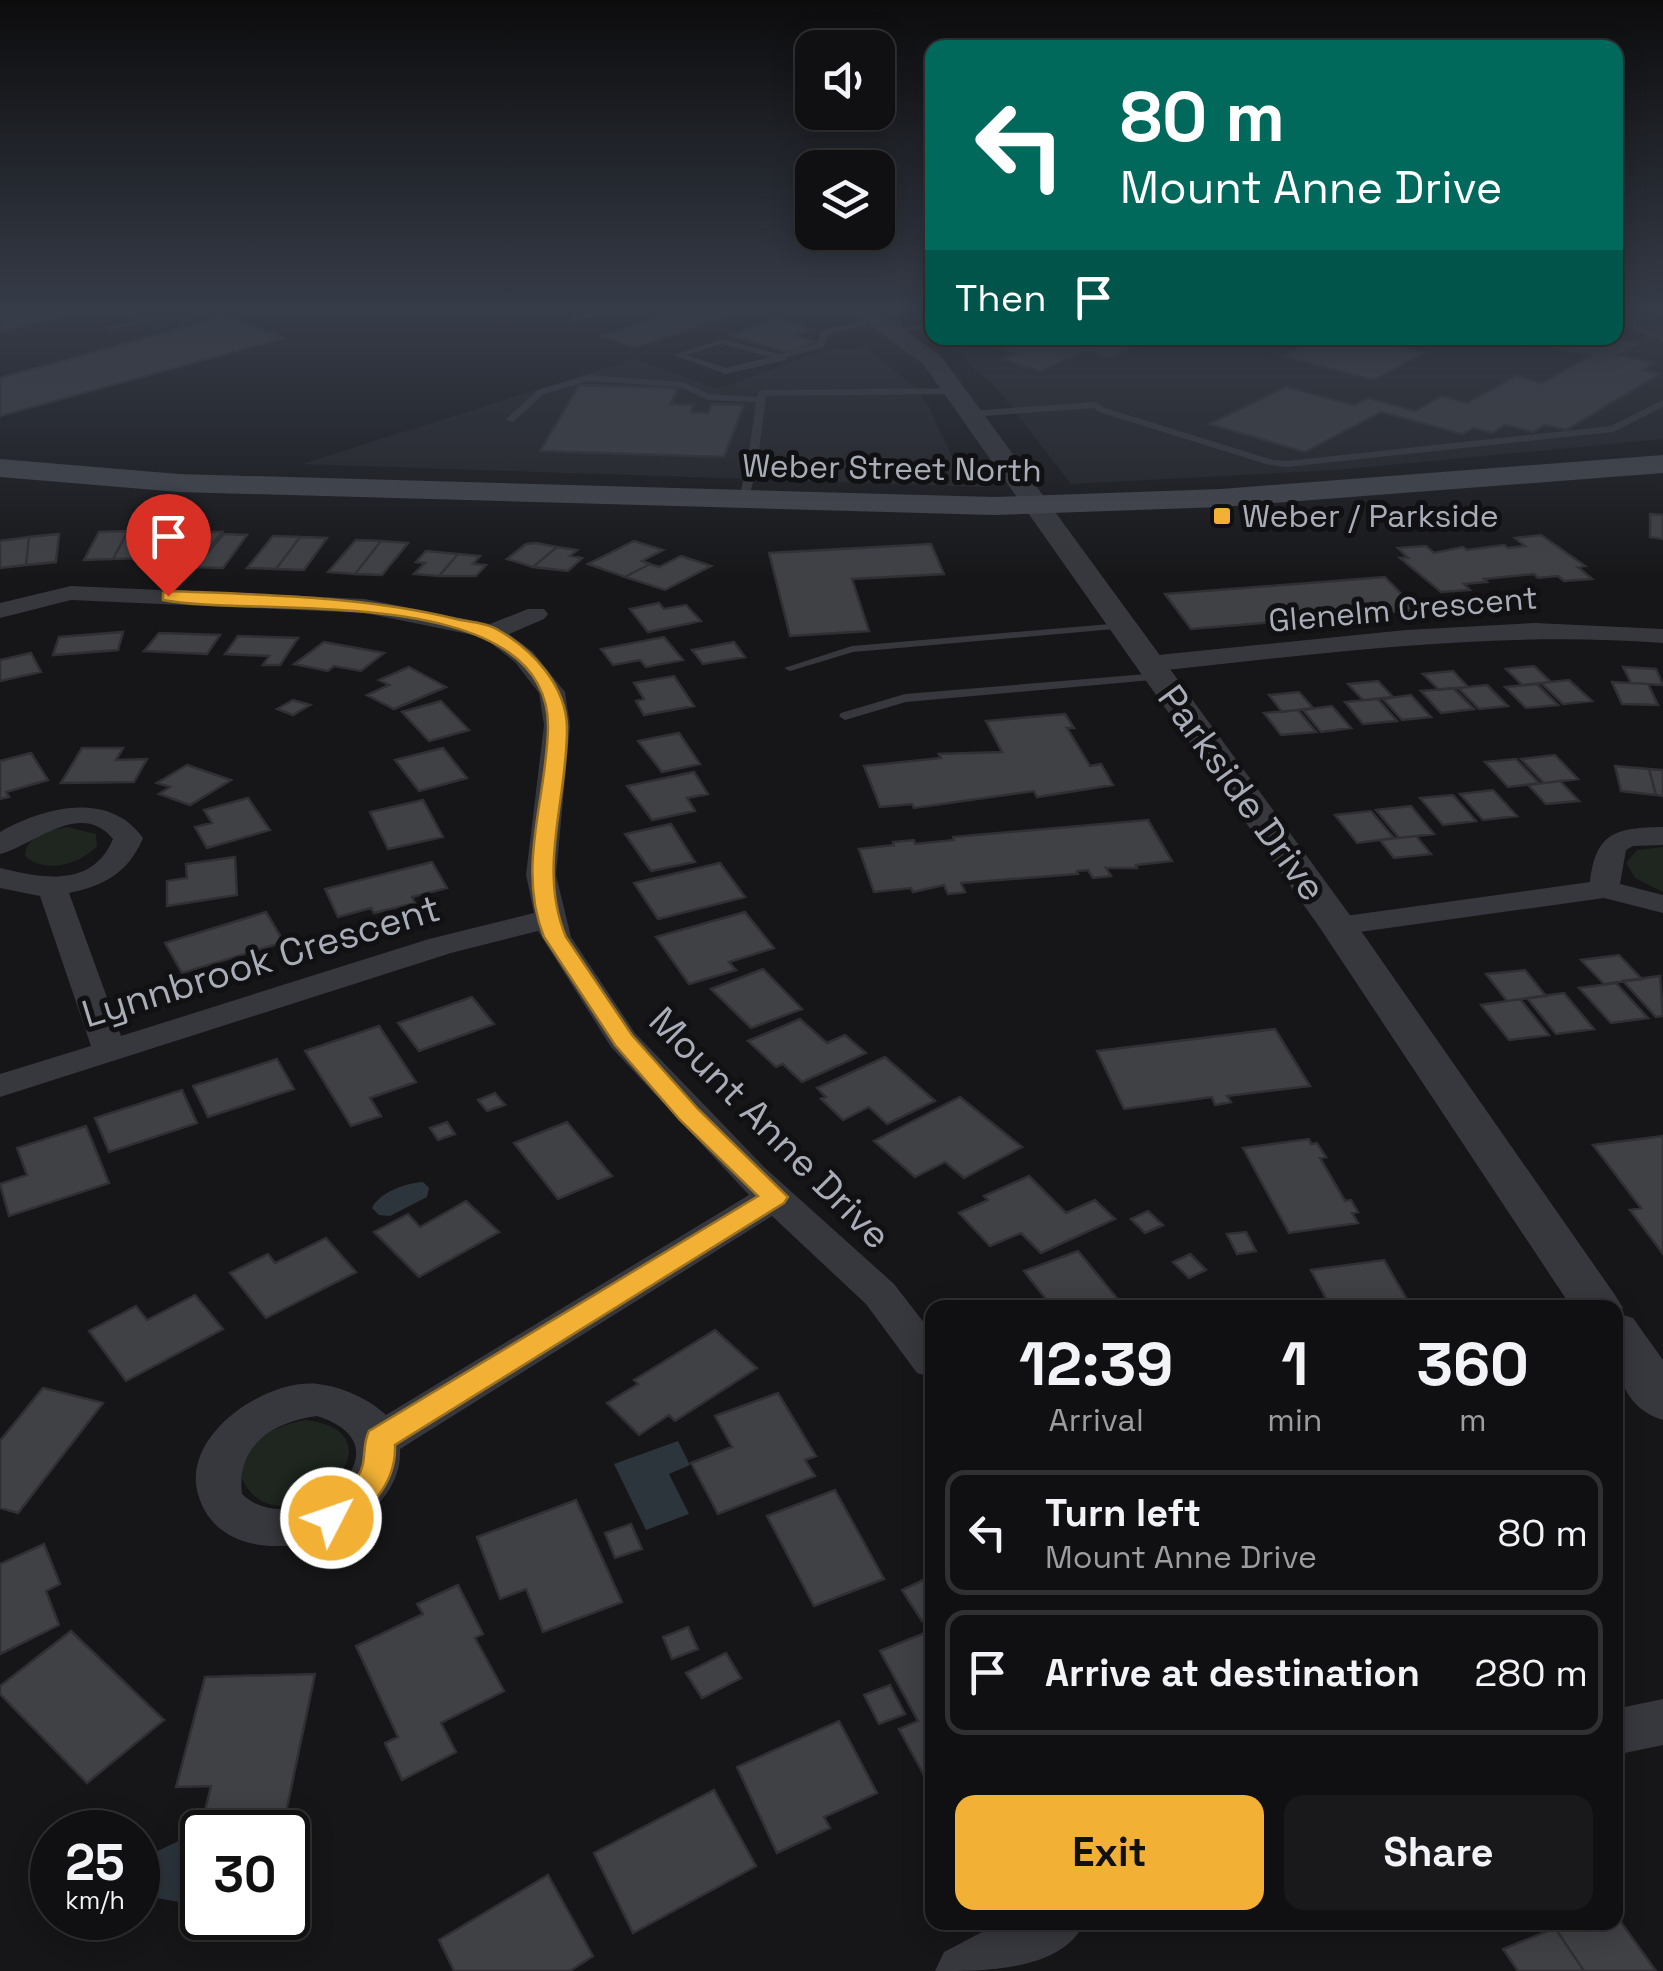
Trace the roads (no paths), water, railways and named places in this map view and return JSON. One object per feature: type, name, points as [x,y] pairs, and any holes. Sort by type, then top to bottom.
[{"type":"main road","name":"Weber Street North","points":[[0,468],[179,482],[742,502],[1038,505],[1221,498],[1663,464]]},
{"type":"street","name":"Parkside Drive","points":[[961,399],[1338,926],[1593,1300]]},
{"type":"street","name":"Mount Anne Drive","points":[[0,611],[69,593],[365,606],[492,632],[524,657],[554,697],[558,726],[540,875],[548,920],[579,979],[623,1040],[689,1114],[880,1294],[925,1353]]},
{"type":"street","points":[[492,632],[536,614]]},
{"type":"street","name":"Glenelm Crescent","points":[[1154,670],[1523,629],[1609,630],[1663,636]]},
{"type":"street","points":[[0,845],[37,824],[69,817],[101,819],[122,828],[128,838],[126,850],[99,873],[52,887],[24,886],[0,877]]},
{"type":"street","points":[[1604,889],[1605,853],[1613,845],[1628,838],[1663,836]]},
{"type":"street","points":[[52,887],[109,1049]]},
{"type":"street","points":[[1338,926],[1604,889],[1663,904]]},
{"type":"street","name":"Lynnbrook Crescent","points":[[0,1086],[440,946],[548,920]]},
{"type":"street","points":[[380,1440],[775,1197]]},
{"type":"street","points":[[1623,1343],[1663,1400]]},
{"type":"street","points":[[1623,1730],[1663,1722]]},
{"type":"street","points":[[963,1971],[1042,1930]]},
{"type":"lane","points":[[510,420],[533,399]]},
{"type":"lane","points":[[742,502],[752,467],[761,400],[743,399]]},
{"type":"lane","points":[[971,414],[1096,405],[1286,464],[1613,429],[1663,403]]},
{"type":"lane","points":[[790,668],[852,649],[1122,626]]},
{"type":"lane","points":[[845,716],[906,698],[1154,670]]},
{"type":"place","name":"Weber / Parkside","points":[[1222,516]]}]
